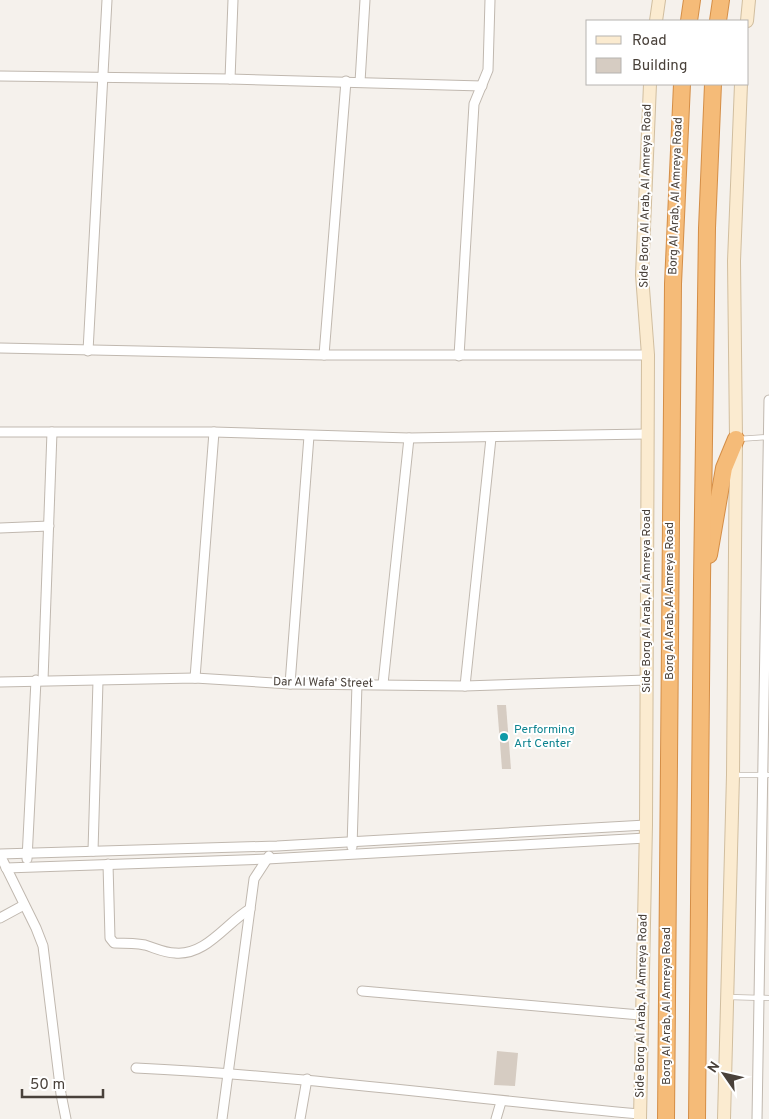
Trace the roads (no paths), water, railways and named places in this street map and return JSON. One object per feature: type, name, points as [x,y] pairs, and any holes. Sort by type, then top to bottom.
[{"type":"highway","points":[[689,20],[692,0]]},
{"type":"highway","points":[[718,20],[721,0]]},
{"type":"highway","name":"Borg Al Arab, Al Amreya Road","points":[[666,1119],[673,284],[682,85]]},
{"type":"highway","points":[[697,1119],[707,228],[713,85]]},
{"type":"highway","points":[[702,582],[714,534],[724,468],[736,439]]},
{"type":"street","points":[[88,351],[107,0]]},
{"type":"street","points":[[230,79],[233,0]]},
{"type":"street","points":[[360,82],[364,0]]},
{"type":"street","points":[[459,356],[474,104],[488,70],[490,0]]},
{"type":"street","points":[[656,20],[658,0]]},
{"type":"street","points":[[747,20],[749,0]]},
{"type":"street","points":[[0,76],[346,81],[482,86]]},
{"type":"street","points":[[324,356],[346,81]]},
{"type":"street","name":"Side Borg Al Arab, Al Amreya Road","points":[[640,1117],[640,1015],[646,838],[648,356],[642,275],[650,85]]},
{"type":"street","points":[[724,1119],[725,997],[733,775],[736,439],[734,261],[741,85]]},
{"type":"street","points":[[0,348],[324,356],[648,356]]},
{"type":"street","points":[[757,1119],[766,775],[769,400]]},
{"type":"street","points":[[0,432],[214,432],[409,438],[647,434]]},
{"type":"street","points":[[28,866],[27,853],[40,680],[52,432]]},
{"type":"street","points":[[195,678],[214,432]]},
{"type":"street","points":[[290,684],[309,436]]},
{"type":"street","points":[[383,684],[409,438]]},
{"type":"street","points":[[465,686],[491,438]]},
{"type":"street","points":[[0,528],[48,526]]},
{"type":"street","name":"Dar Al Wafa' Street","points":[[0,682],[195,678],[290,684],[465,686],[646,680]]},
{"type":"street","points":[[93,851],[98,681]]},
{"type":"street","points":[[352,855],[357,684]]},
{"type":"street","points":[[66,1119],[60,1094],[43,946],[0,854],[277,846],[646,825]]},
{"type":"street","points":[[546,830],[548,844]]},
{"type":"street","points":[[6,868],[267,859],[646,838]]},
{"type":"street","points":[[222,1119],[254,880],[277,846]]},
{"type":"street","points":[[108,864],[110,938],[114,943],[134,943],[169,953],[186,953],[211,940],[233,920],[250,909]]},
{"type":"street","points":[[0,918],[24,904]]},
{"type":"street","points":[[362,991],[640,1015]]},
{"type":"street","points":[[136,1068],[227,1072],[307,1079],[417,1090],[501,1102],[640,1117]]},
{"type":"street","points":[[300,1119],[307,1079]]},
{"type":"street","points":[[496,1119],[501,1102]]},
{"type":"lane","points":[[736,439],[769,437]]},
{"type":"lane","points":[[733,775],[766,775]]},
{"type":"lane","points":[[725,997],[769,998]]},
{"type":"place","name":"Performing Art Center","points":[[504,737]]}]
